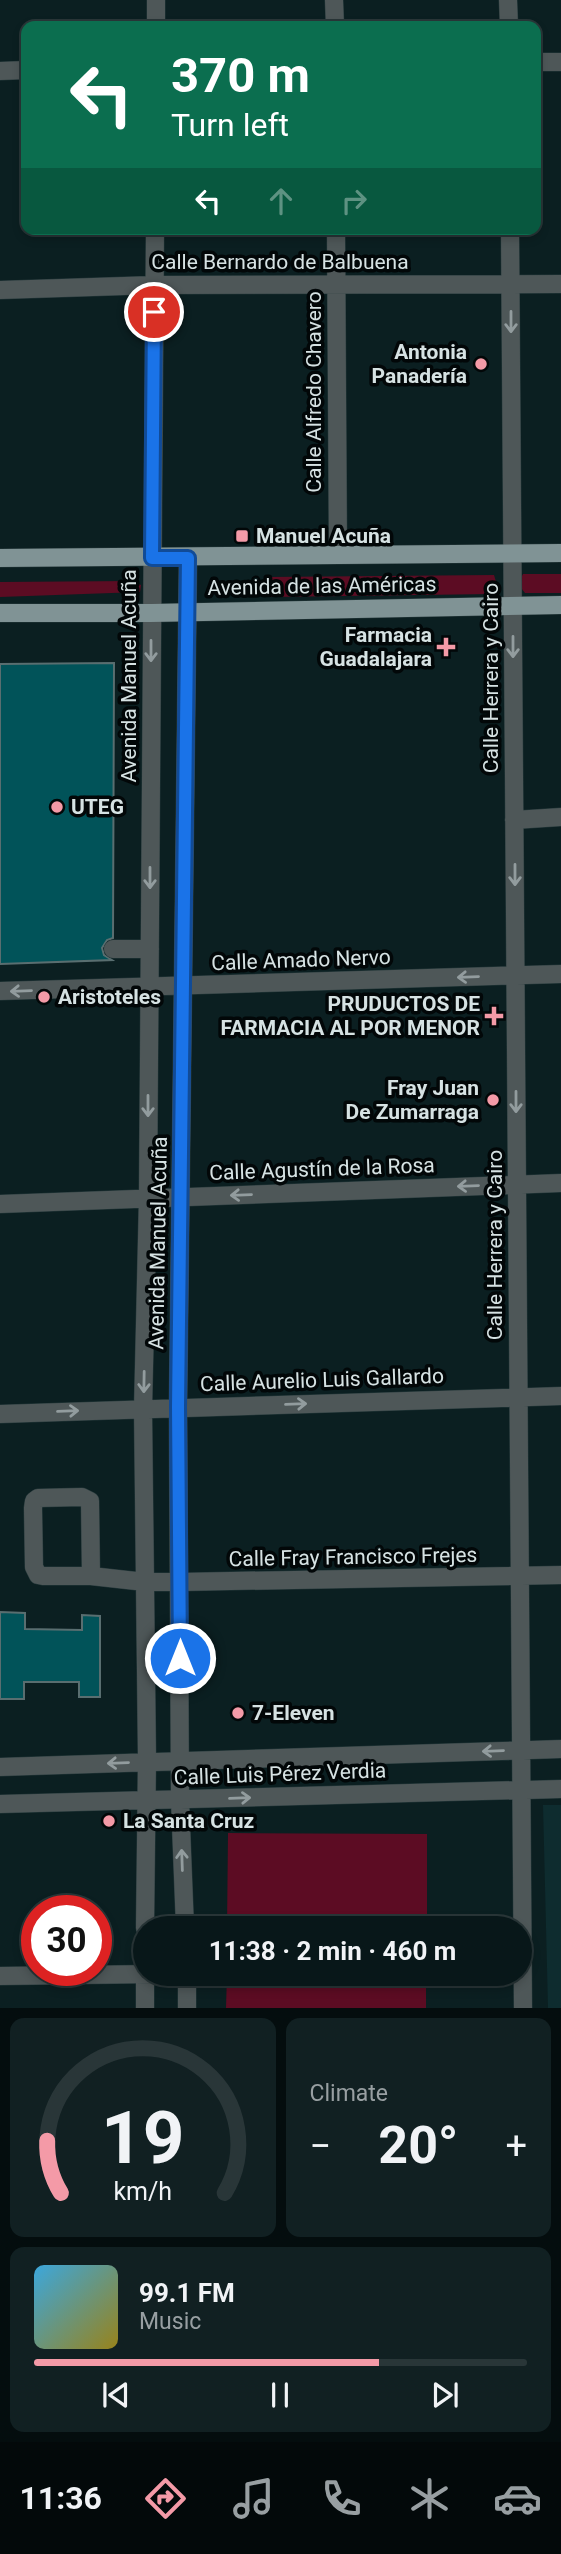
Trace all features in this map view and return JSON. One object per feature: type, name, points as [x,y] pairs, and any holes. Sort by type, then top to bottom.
[{"type":"main road","name":"Avenida de las Américas","points":[[0,558],[561,553]]},
{"type":"main road","name":"Avenida de las Américas","points":[[0,613],[151,613],[561,605]]},
{"type":"street","points":[[156,0],[156,21]]},
{"type":"street","points":[[334,0],[335,21]]},
{"type":"street","points":[[509,0],[509,21]]},
{"type":"street","points":[[541,62],[561,62]]},
{"type":"street","points":[[0,71],[21,70]]},
{"type":"street","name":"Avenida Manuel Acuña","points":[[145,1916],[143,1409],[148,1197],[155,235]]},
{"type":"street","name":"Calle Alfredo Chavero","points":[[336,235],[338,554]]},
{"type":"street","name":"Calle Herrera y Cairo","points":[[510,235],[523,2008]]},
{"type":"street","name":"Calle Bernardo de Balbuena","points":[[0,290],[155,285],[561,284]]},
{"type":"street","name":"Avenida Manuel Acuña","points":[[185,1916],[180,1800],[178,1407],[188,558]]},
{"type":"street","points":[[514,820],[561,817]]},
{"type":"street","points":[[113,949],[150,949]]},
{"type":"street","name":"Calle Amado Nervo","points":[[0,991],[561,974]]},
{"type":"street","name":"Calle Agustín de la Rosa","points":[[0,1203],[561,1182]]},
{"type":"street","name":"Calle Aurelio Luis Gallardo","points":[[0,1414],[561,1396]]},
{"type":"street","name":"Calle Fray Francisco Frejes","points":[[91,1576],[90,1501],[82,1496],[38,1498],[34,1501],[33,1508],[35,1572],[43,1576],[91,1576],[145,1582],[180,1582],[561,1575]]},
{"type":"street","name":"Calle Luis Pérez Verdia","points":[[0,1767],[561,1749]]},
{"type":"street","name":"Calle Luis Pérez Verdia","points":[[0,1804],[561,1789]]},
{"type":"street","points":[[0,1976],[133,1974]]},
{"type":"street","points":[[145,1986],[145,2008]]},
{"type":"street","points":[[187,1986],[187,2008]]},
{"type":"shaded area","points":[[523,574],[561,574],[561,593],[525,593],[518,584]]},
{"type":"shaded area","points":[[494,575],[497,585],[494,594],[268,597],[263,587],[268,577]]},
{"type":"shaded area","points":[[132,581],[141,585],[140,592],[0,597],[0,582]]},
{"type":"shaded area","points":[[543,1805],[561,1805],[561,2008],[548,2008]]},
{"type":"shaded area","points":[[228,1833],[427,1834],[427,1916],[227,1916]]},
{"type":"shaded area","points":[[227,1986],[426,1986],[426,2008],[226,2008]]},
{"type":"building","name":"UTEG","points":[[114,663],[113,938],[107,940],[102,948],[104,955],[112,960],[0,964],[0,664]]},
{"type":"building","points":[[0,1612],[25,1613],[25,1629],[82,1630],[82,1615],[100,1616],[100,1697],[79,1697],[79,1682],[24,1682],[24,1699],[0,1699]]},
{"type":"place","name":"Antonia Panadería","points":[[481,364]]},
{"type":"place","name":"Manuel Acuña","points":[[242,536]]},
{"type":"place","name":"Farmacia Guadalajara","points":[[446,647]]},
{"type":"place","name":"UTEG","points":[[57,807]]},
{"type":"place","name":"Aristoteles","points":[[44,997]]},
{"type":"place","name":"PRUDUCTOS DE FARMACIA AL POR MENOR","points":[[494,1016]]},
{"type":"place","name":"Fray Juan De Zumarraga","points":[[493,1100]]},
{"type":"place","name":"7-Eleven","points":[[238,1713]]},
{"type":"place","name":"La Santa Cruz","points":[[109,1821]]},
{"type":"route","points":[[154,312],[152,558],[188,558],[178,1407],[180,1658]]}]
